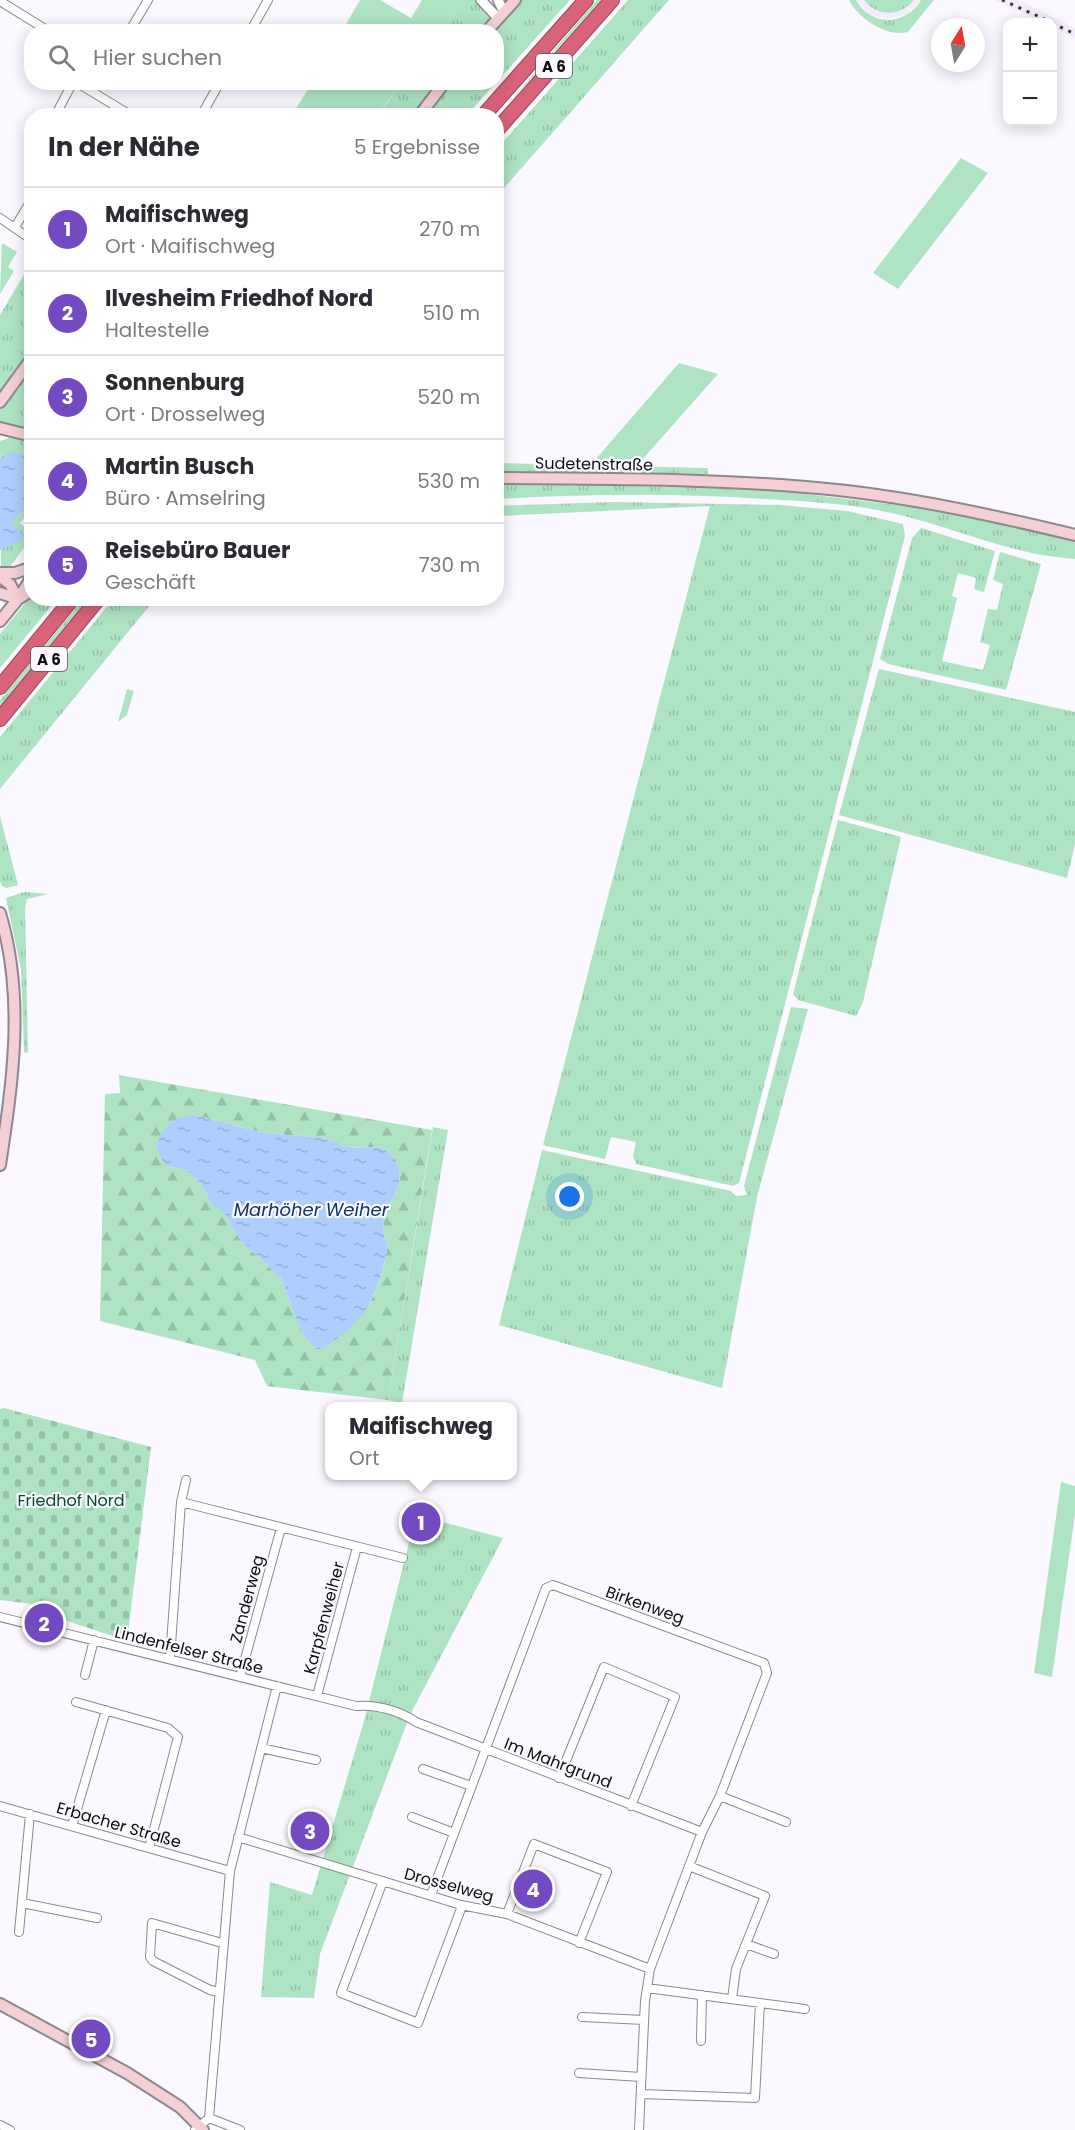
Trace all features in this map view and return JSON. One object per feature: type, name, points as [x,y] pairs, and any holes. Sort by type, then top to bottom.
[{"type":"highway","name":"A 6","points":[[490,108],[586,0]]},
{"type":"highway","name":"A 6","points":[[504,122],[612,0]]},
{"type":"highway","name":"A 6","points":[[0,687],[66,606]]},
{"type":"highway","name":"A 6","points":[[0,719],[92,606]]},
{"type":"main road","points":[[491,24],[502,7],[515,0]]},
{"type":"main road","points":[[425,108],[439,90]]},
{"type":"main road","points":[[0,402],[24,369]]},
{"type":"main road","points":[[2,430],[24,434]]},
{"type":"main road","name":"Sudetenstraße","points":[[504,478],[692,481],[794,486],[898,498],[990,514],[1075,535]]},
{"type":"main road","points":[[0,575],[24,570]]},
{"type":"main road","points":[[0,575],[10,584],[18,599]]},
{"type":"main road","points":[[0,621],[24,590]]},
{"type":"main road","points":[[0,593],[18,599]]},
{"type":"main road","points":[[18,599],[24,595]]},
{"type":"main road","points":[[0,913],[12,967],[16,1026],[15,1054],[0,1165]]},
{"type":"main road","points":[[0,2004],[127,2073],[180,2107],[200,2129]]},
{"type":"street","points":[[134,24],[148,0]]},
{"type":"street","points":[[254,24],[268,0]]},
{"type":"street","points":[[481,0],[502,7]]},
{"type":"street","points":[[0,1],[37,24]]},
{"type":"street","points":[[59,108],[70,90]]},
{"type":"street","points":[[89,90],[119,108]]},
{"type":"street","points":[[205,108],[216,90]]},
{"type":"street","points":[[15,227],[24,212]]},
{"type":"street","points":[[0,218],[24,234]]},
{"type":"street","points":[[170,1659],[181,1502],[186,1480]]},
{"type":"street","points":[[181,1502],[403,1558]]},
{"type":"street","name":"Zanderweg","points":[[240,1677],[281,1528]]},
{"type":"street","name":"Karpfenweiher","points":[[317,1696],[357,1547]]},
{"type":"street","name":"Birkenweg","points":[[484,1749],[542,1597],[546,1588],[552,1585],[764,1663],[767,1673],[720,1796],[702,1832]]},
{"type":"street","name":"Lindenfelser Straße","points":[[1,1618],[277,1686]]},
{"type":"street","name":"Lindenfelser Straße","points":[[85,1675],[94,1641]]},
{"type":"street","points":[[559,1778],[604,1667],[675,1697],[631,1806]]},
{"type":"street","points":[[200,2129],[209,2118],[222,1943],[230,1871],[277,1686]]},
{"type":"street","name":"Im Mahrgrund","points":[[277,1686],[405,1714],[416,1722],[702,1832]]},
{"type":"street","points":[[76,1702],[168,1728],[178,1737],[149,1848]]},
{"type":"street","points":[[72,1826],[106,1710]]},
{"type":"street","points":[[261,1748],[316,1760]]},
{"type":"street","points":[[431,1895],[484,1749]]},
{"type":"street","points":[[423,1768],[471,1786]]},
{"type":"street","points":[[720,1796],[786,1821]]},
{"type":"street","name":"Erbacher Straße","points":[[0,1806],[230,1871]]},
{"type":"street","points":[[19,1932],[30,1814]]},
{"type":"street","points":[[412,1817],[454,1833]]},
{"type":"street","points":[[639,2130],[644,2020],[650,1969],[702,1832]]},
{"type":"street","name":"Drosselweg","points":[[238,1837],[462,1906],[507,1914],[650,1969]]},
{"type":"street","points":[[507,1914],[534,1844],[607,1872],[579,1943]]},
{"type":"street","points":[[689,1866],[765,1896],[736,1969],[732,1999]]},
{"type":"street","points":[[383,1881],[341,1993],[418,2023],[462,1906]]},
{"type":"street","points":[[22,1903],[97,1918]]},
{"type":"street","points":[[219,1992],[210,1990],[153,1961],[150,1957],[152,1923],[222,1943]]},
{"type":"street","points":[[746,1944],[774,1954]]},
{"type":"street","points":[[647,1988],[805,2009]]},
{"type":"street","points":[[702,1995],[702,2041]]},
{"type":"street","points":[[641,2094],[755,2098],[760,2003]]},
{"type":"street","points":[[582,2017],[644,2020]]},
{"type":"street","points":[[579,2073],[641,2077]]},
{"type":"street","points":[[209,2118],[240,2130]]},
{"type":"street","points":[[0,2125],[10,2130]]},
{"type":"shaded area","points":[[857,0],[864,0],[874,9],[885,13],[899,11],[914,0],[920,0],[907,14],[888,19],[869,14]]},
{"type":"shaded area","points":[[994,0],[1018,0],[1055,18],[1033,18]]},
{"type":"shaded area","points":[[1057,19],[1075,28],[1075,38],[1057,29]]},
{"type":"green space","points":[[360,0],[380,0],[411,18],[422,0],[464,0],[445,24],[346,24]]},
{"type":"green space","points":[[464,0],[475,0],[496,24],[445,24]]},
{"type":"green space","points":[[501,0],[570,0],[504,74],[504,24],[498,24]]},
{"type":"green space","points":[[597,0],[601,0],[505,107]]},
{"type":"green space","points":[[628,0],[669,0],[504,188],[504,141]]},
{"type":"green space","points":[[849,0],[856,0],[870,15],[888,20],[907,15],[921,0],[934,0],[908,32],[900,33],[882,29],[866,20]]},
{"type":"green space","points":[[864,0],[914,0],[902,10],[889,13],[875,10]]},
{"type":"green space","points":[[308,90],[397,90],[382,108],[296,108]]},
{"type":"green space","points":[[397,90],[489,90],[473,108],[383,108]]},
{"type":"green space","points":[[961,158],[988,173],[898,289],[873,273]]},
{"type":"green space","points":[[2,243],[17,252],[8,267],[14,271],[0,294]]},
{"type":"green space","points":[[24,274],[24,360],[0,395],[0,315]]},
{"type":"green space","points":[[679,363],[718,374],[641,461],[595,460]]},
{"type":"green space","points":[[24,373],[24,427],[0,422],[0,408]]},
{"type":"green space","points":[[11,437],[24,440],[24,518],[20,523],[24,527],[24,548],[10,567],[1,567],[0,441]]},
{"type":"green space","points":[[504,463],[708,468],[708,474],[504,471]]},
{"type":"green space","points":[[504,484],[758,488],[953,512],[1075,540],[1075,559],[1024,551],[902,515],[849,506],[730,497],[597,495],[504,499]]},
{"type":"green space","points":[[613,502],[779,505],[847,511],[903,524],[905,536],[739,1183],[733,1186],[636,1164],[633,1156],[636,1142],[611,1137],[605,1159],[543,1145],[710,506],[504,516],[504,506]]},
{"type":"green space","points":[[921,528],[995,551],[984,592],[974,589],[976,578],[958,573],[952,596],[957,598],[942,661],[983,670],[990,645],[980,642],[988,609],[997,610],[1003,584],[993,580],[1000,552],[1041,564],[1006,690],[888,664],[880,659],[912,538]]},
{"type":"green space","points":[[24,605],[51,606],[0,668],[0,634]]},
{"type":"green space","points":[[77,606],[82,606],[0,706],[0,700]]},
{"type":"green space","points":[[107,606],[149,606],[0,789],[0,737]]},
{"type":"green space","points":[[879,669],[1075,712],[1075,844],[1067,878],[839,815]]},
{"type":"green space","points":[[127,689],[134,691],[127,715],[118,722]]},
{"type":"green space","points":[[0,816],[18,885],[7,888],[2,886],[0,881]]},
{"type":"green space","points":[[838,820],[901,837],[863,1002],[856,1016],[798,1000],[793,994]]},
{"type":"green space","points":[[24,892],[48,894],[27,899],[25,908],[28,1053],[24,1052],[21,969],[6,898]]},
{"type":"green space","points":[[791,1007],[808,1009],[757,1197],[722,1388],[499,1325],[542,1150],[731,1191],[736,1196],[747,1195],[744,1186]]},
{"type":"green space","points":[[119,1075],[432,1130],[388,1400],[267,1386],[255,1360],[100,1321],[105,1094],[120,1093]],"holes":[[[193,1115],[260,1132],[318,1137],[350,1147],[381,1148],[393,1155],[396,1160],[400,1178],[383,1225],[388,1244],[374,1295],[359,1316],[319,1350],[306,1338],[281,1278],[241,1241],[224,1213],[211,1204],[202,1185],[188,1171],[165,1165]]]},
{"type":"green space","points":[[433,1127],[448,1130],[402,1402],[388,1400]]},
{"type":"green space","name":"Friedhof Nord","points":[[4,1408],[151,1447],[127,1641],[41,1612],[41,1605],[0,1600],[0,1409]]},
{"type":"green space","points":[[1061,1482],[1075,1486],[1075,1514],[1052,1677],[1034,1673]]},
{"type":"green space","points":[[416,1515],[503,1538],[410,1715],[320,1954],[314,1998],[261,1997],[270,1882],[312,1895],[364,1721]]},
{"type":"water","points":[[12,452],[24,455],[24,509],[11,523],[24,536],[24,539],[0,550],[0,459]]},
{"type":"water","name":"Marhöher Weiher","points":[[193,1115],[260,1132],[318,1137],[350,1147],[381,1148],[393,1155],[399,1168],[400,1178],[383,1225],[388,1244],[380,1278],[367,1307],[347,1331],[334,1341],[318,1350],[306,1338],[281,1278],[241,1241],[224,1213],[211,1204],[202,1185],[188,1171],[165,1165],[156,1147],[161,1135],[174,1121]]},
{"type":"railway","points":[[1002,0],[1042,18]]},
{"type":"railway","points":[[1057,25],[1075,34]]},
{"type":"place","name":"Maifischweg","points":[[421,1522]]},
{"type":"place","name":"Ilvesheim Friedhof Nord","points":[[44,1623]]},
{"type":"place","name":"Sonnenburg","points":[[310,1831]]},
{"type":"place","name":"Martin Busch","points":[[533,1889]]},
{"type":"place","name":"Reisebüro Bauer","points":[[91,2039]]}]
